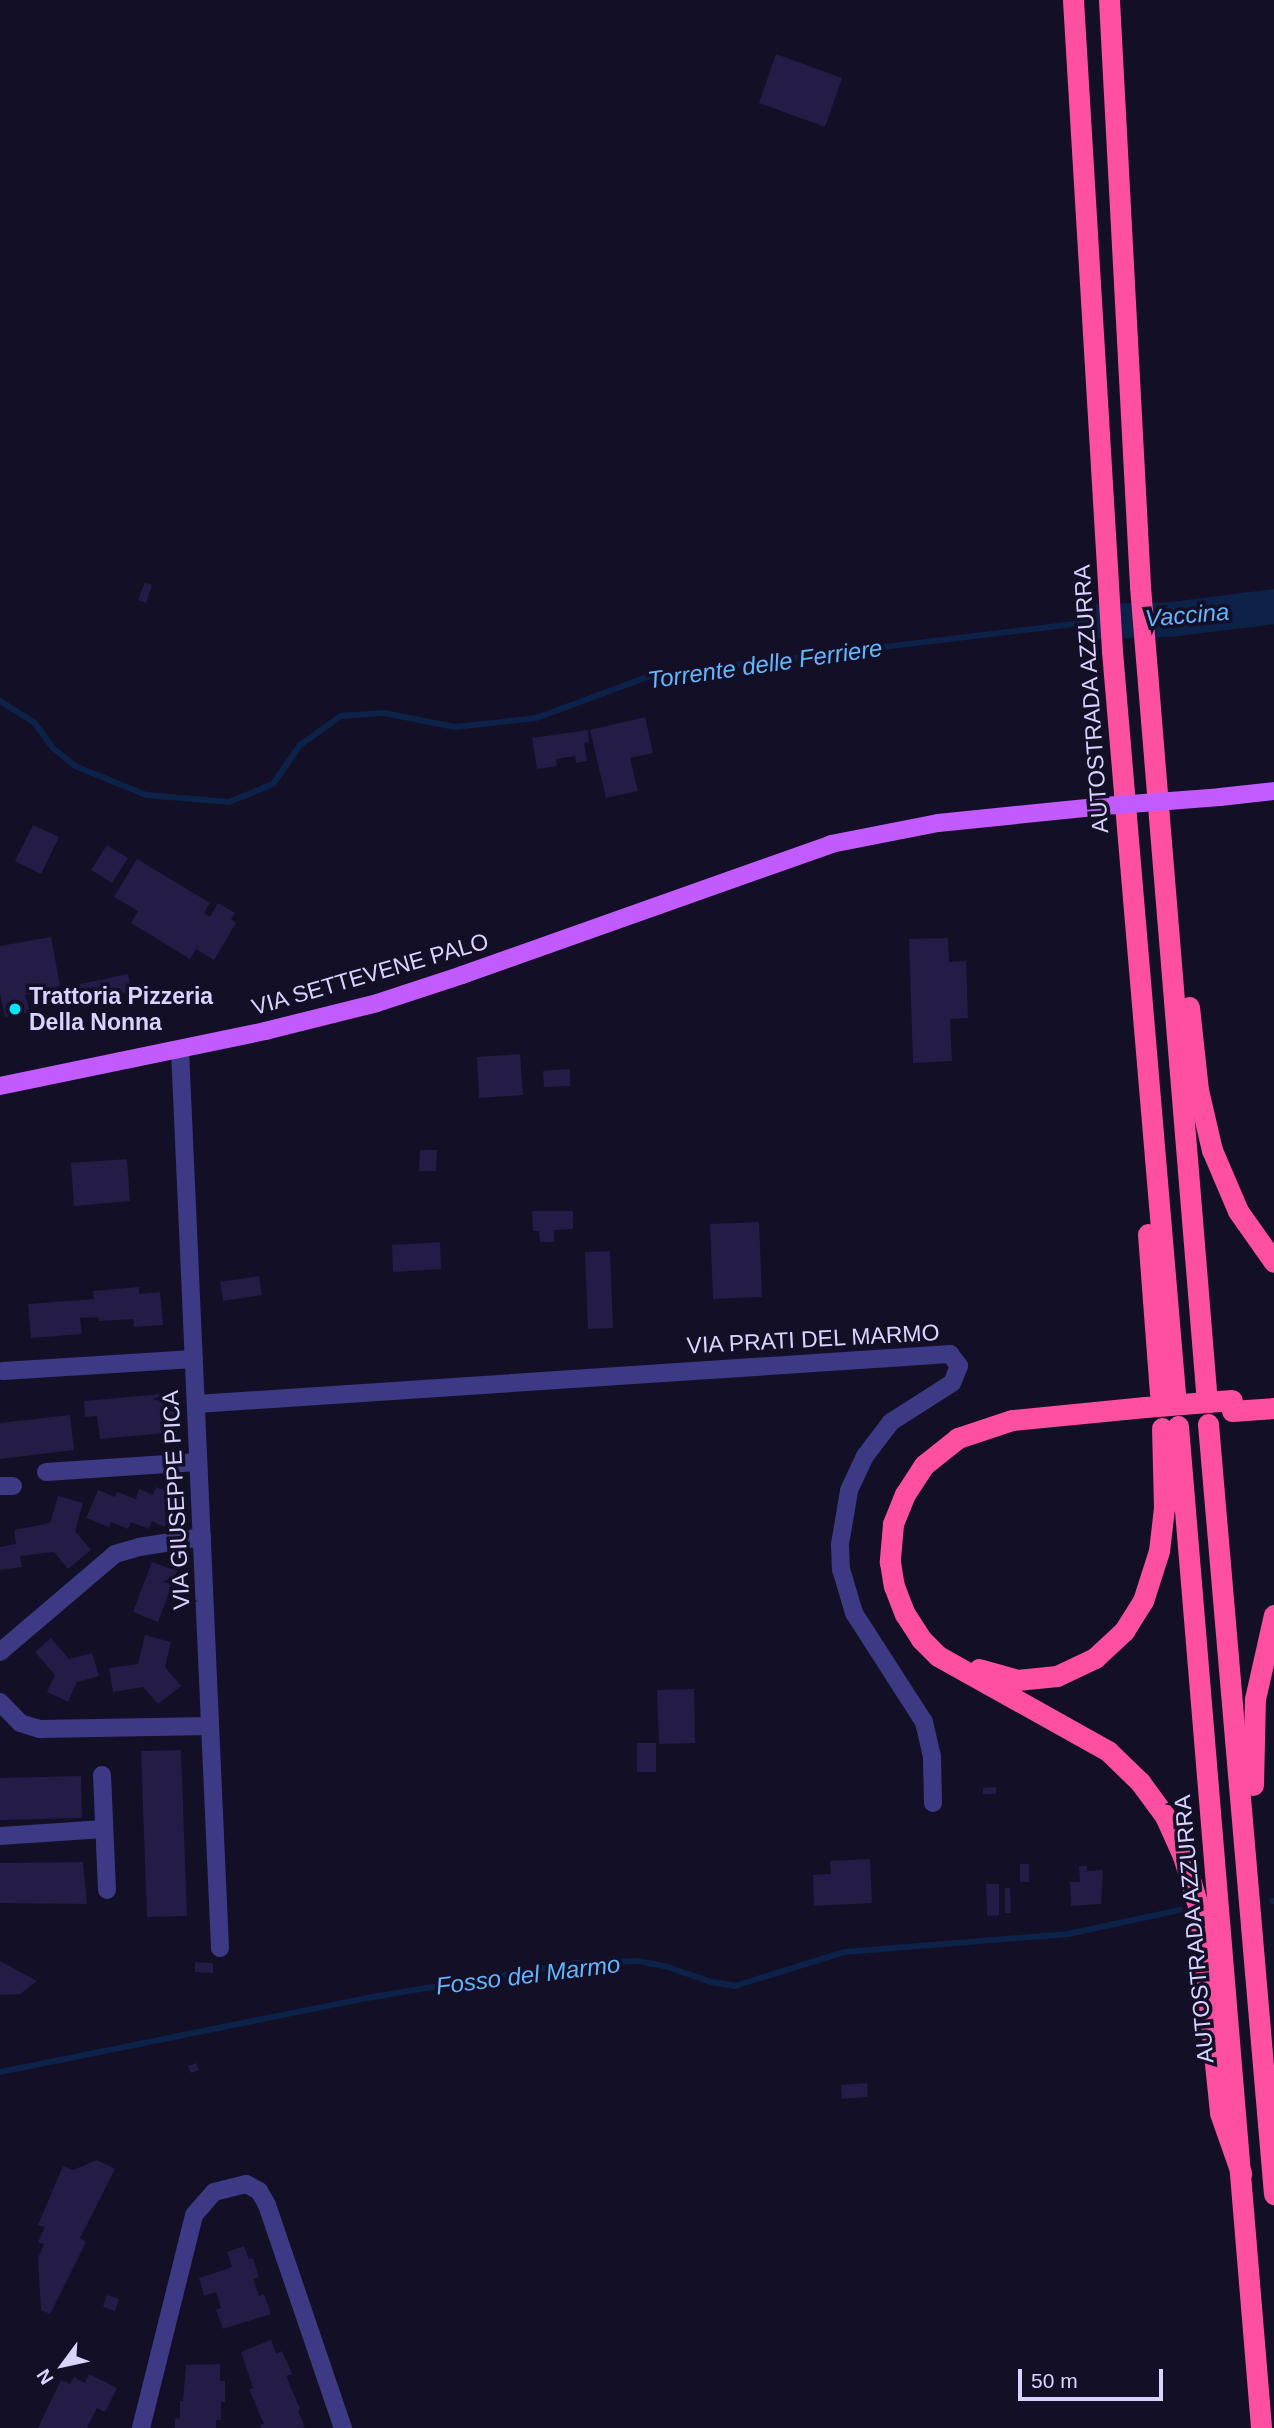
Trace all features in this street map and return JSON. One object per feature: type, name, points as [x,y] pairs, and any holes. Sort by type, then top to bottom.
[{"type":"highway","name":"AUTOSTRADA AZZURRA","points":[[1073,0],[1112,651],[1139,967],[1137,1062],[1160,1398]]},
{"type":"highway","points":[[1109,0],[1140,586],[1206,1391]]},
{"type":"highway","points":[[1163,844],[1181,925],[1203,1115],[1231,1198],[1251,1233],[1274,1262]]},
{"type":"highway","points":[[1232,1406],[1274,1397]]},
{"type":"highway","points":[[1261,2428],[1241,2173],[1220,2113],[1211,1922],[1196,1897],[1165,1816],[1131,1771],[1108,1751],[1074,1730],[938,1656],[921,1639],[905,1614],[894,1586],[890,1562],[893,1524],[905,1494],[924,1465],[958,1438],[1012,1420],[1160,1398],[1274,1408]]},
{"type":"highway","name":"AUTOSTRADA AZZURRA","points":[[1211,1922],[1218,1893],[1170,1427],[1159,1551],[1143,1601],[1119,1638],[1077,1668],[1034,1680],[1002,1677],[950,1652],[920,1622],[908,1599],[902,1571],[904,1521],[927,1478],[954,1453],[989,1436],[1037,1426],[1120,1421],[1232,1406]]},
{"type":"highway","points":[[1208,1424],[1274,2077]]},
{"type":"highway","points":[[1254,1885],[1252,1737],[1258,1679],[1274,1615]]},
{"type":"highway","points":[[1257,1917],[1273,2176]]},
{"type":"main road","name":"VIA SETTEVENE PALO","points":[[0,1086],[180,1050],[377,1003],[831,844],[938,823],[1274,791]]},
{"type":"street","name":"VIA GIUSEPPE PICA","points":[[180,1050],[220,1948]]},
{"type":"street","name":"VIA PRATI DEL MARMO","points":[[196,1404],[950,1354],[959,1366],[952,1383],[891,1422],[864,1456],[849,1491],[840,1544],[841,1569],[854,1614],[925,1722],[931,1751],[933,1803]]},
{"type":"street","points":[[3,1371],[194,1359]]},
{"type":"street","points":[[46,1472],[198,1462]]},
{"type":"street","points":[[0,1652],[115,1554],[139,1547],[202,1537]]},
{"type":"street","points":[[0,1702],[20,1723],[40,1729],[210,1726]]},
{"type":"street","points":[[102,1775],[107,1890]]},
{"type":"street","points":[[0,1836],[104,1829]]},
{"type":"street","points":[[141,2428],[194,2215],[214,2192],[246,2184],[259,2191],[267,2205],[343,2428]]},
{"type":"building","points":[[776,54],[842,78],[825,127],[759,103]]},
{"type":"building","points":[[145,582],[152,585],[146,603],[138,600]]},
{"type":"building","points":[[645,717],[653,753],[630,758],[638,791],[606,798],[590,730]]},
{"type":"building","points":[[588,730],[589,742],[584,743],[587,761],[576,763],[575,756],[556,759],[557,766],[537,769],[532,738]]},
{"type":"building","points":[[33,825],[59,837],[41,874],[15,861]]},
{"type":"building","points":[[107,845],[128,858],[112,883],[91,870]]},
{"type":"building","points":[[137,859],[210,903],[204,913],[210,917],[218,903],[235,913],[231,919],[236,923],[214,960],[196,949],[190,959],[131,923],[138,911],[114,897]]},
{"type":"building","points":[[51,937],[60,986],[25,995],[30,1012],[5,1017],[0,994],[0,946]]},
{"type":"building","points":[[948,938],[949,962],[966,961],[968,1018],[950,1019],[952,1061],[913,1063],[909,939]]},
{"type":"building","points":[[128,974],[132,991],[69,1004],[66,987]]},
{"type":"building","points":[[520,1054],[523,1095],[479,1098],[477,1057]]},
{"type":"building","points":[[570,1069],[570,1086],[544,1087],[543,1071]]},
{"type":"building","points":[[420,1150],[437,1150],[436,1171],[419,1171]]},
{"type":"building","points":[[127,1159],[130,1201],[74,1206],[71,1163]]},
{"type":"building","points":[[532,1211],[573,1211],[573,1229],[554,1230],[554,1242],[540,1242],[539,1231],[533,1231]]},
{"type":"building","points":[[759,1222],[762,1297],[713,1299],[710,1224]]},
{"type":"building","points":[[440,1242],[441,1269],[393,1272],[392,1245]]},
{"type":"building","points":[[610,1251],[613,1328],[588,1329],[585,1252]]},
{"type":"building","points":[[259,1276],[262,1295],[223,1301],[220,1282]]},
{"type":"building","points":[[139,1287],[139,1294],[160,1292],[163,1325],[134,1327],[133,1319],[99,1321],[98,1317],[80,1318],[82,1334],[31,1338],[28,1304],[94,1299],[93,1291]]},
{"type":"building","points":[[173,1393],[177,1432],[100,1439],[97,1416],[85,1417],[84,1401]]},
{"type":"building","points":[[70,1415],[74,1450],[0,1459],[0,1423]]},
{"type":"building","points":[[156,1487],[178,1495],[165,1527],[152,1521],[149,1529],[131,1522],[128,1529],[111,1522],[109,1527],[86,1518],[98,1490],[115,1497],[117,1492],[136,1499],[139,1489],[153,1495]]},
{"type":"building","points":[[58,1496],[83,1503],[75,1531],[91,1550],[68,1569],[54,1552],[20,1556],[22,1567],[0,1570],[0,1547],[16,1544],[14,1530],[50,1523]]},
{"type":"building","points":[[152,1562],[177,1571],[158,1622],[133,1612]]},
{"type":"building","points":[[145,1635],[171,1642],[165,1667],[181,1686],[158,1704],[143,1687],[113,1692],[109,1668],[138,1664]]},
{"type":"building","points":[[51,1638],[69,1659],[92,1653],[99,1676],[77,1682],[68,1702],[47,1692],[55,1675],[35,1652]]},
{"type":"building","points":[[694,1689],[695,1743],[659,1744],[657,1690]]},
{"type":"building","points":[[637,1743],[656,1743],[656,1772],[637,1772]]},
{"type":"building","points":[[181,1750],[187,1916],[147,1917],[141,1751]]},
{"type":"building","points":[[81,1776],[82,1818],[0,1820],[0,1778]]},
{"type":"building","points":[[996,1787],[996,1794],[983,1794],[983,1788]]},
{"type":"building","points":[[870,1859],[872,1903],[814,1906],[813,1875],[831,1874],[830,1861]]},
{"type":"building","points":[[83,1862],[87,1904],[0,1903],[0,1863]]},
{"type":"building","points":[[1020,1864],[1029,1864],[1029,1882],[1020,1882]]},
{"type":"building","points":[[1079,1866],[1087,1866],[1087,1871],[1103,1870],[1101,1904],[1071,1906],[1070,1882],[1080,1882]]},
{"type":"building","points":[[986,1884],[999,1884],[999,1915],[987,1916]]},
{"type":"building","points":[[1005,1888],[1010,1888],[1011,1913],[1005,1913]]},
{"type":"building","points":[[0,1961],[37,1981],[20,1994],[0,1995]]},
{"type":"building","points":[[195,1962],[213,1963],[213,1973],[195,1972]]},
{"type":"building","points":[[196,2063],[199,2070],[191,2073],[188,2066]]},
{"type":"building","points":[[867,2083],[868,2097],[842,2099],[841,2085]]},
{"type":"building","points":[[97,2160],[115,2169],[80,2238],[86,2242],[50,2314],[41,2310],[38,2258],[44,2244],[38,2242],[45,2227],[38,2225],[63,2166],[73,2170]]},
{"type":"building","points":[[244,2246],[249,2259],[253,2258],[259,2277],[253,2279],[259,2296],[264,2294],[271,2314],[223,2329],[216,2310],[221,2308],[216,2292],[204,2296],[199,2278],[232,2267],[227,2252]]},
{"type":"building","points":[[107,2295],[119,2299],[115,2311],[103,2307]]},
{"type":"building","points":[[271,2340],[276,2354],[282,2351],[292,2374],[286,2376],[305,2427],[261,2428],[260,2425],[264,2424],[249,2389],[253,2388],[241,2352]]},
{"type":"building","points":[[220,2364],[220,2381],[225,2381],[225,2402],[221,2402],[221,2420],[216,2420],[216,2428],[175,2428],[175,2419],[180,2418],[180,2401],[183,2401],[186,2365]]},
{"type":"building","points":[[89,2374],[117,2388],[105,2412],[97,2408],[87,2428],[38,2428],[61,2380],[70,2384],[74,2377],[85,2383]]},
{"type":"waterway","name":"Vaccina","points":[[1099,621],[1170,619],[1274,606]]},
{"type":"waterway","name":"Torrente delle Ferriere","points":[[0,701],[34,722],[53,748],[75,766],[146,795],[229,802],[273,784],[300,745],[341,716],[384,713],[455,727],[536,718],[653,675],[1099,621]]},
{"type":"waterway","name":"Fosso del Marmo","points":[[0,2072],[367,1998],[576,1963],[638,1961],[668,1967],[711,1982],[735,1986],[844,1952],[1068,1934],[1180,1910]]},
{"type":"place","name":"Trattoria Pizzeria Della Nonna","points":[[15,1009]]}]
